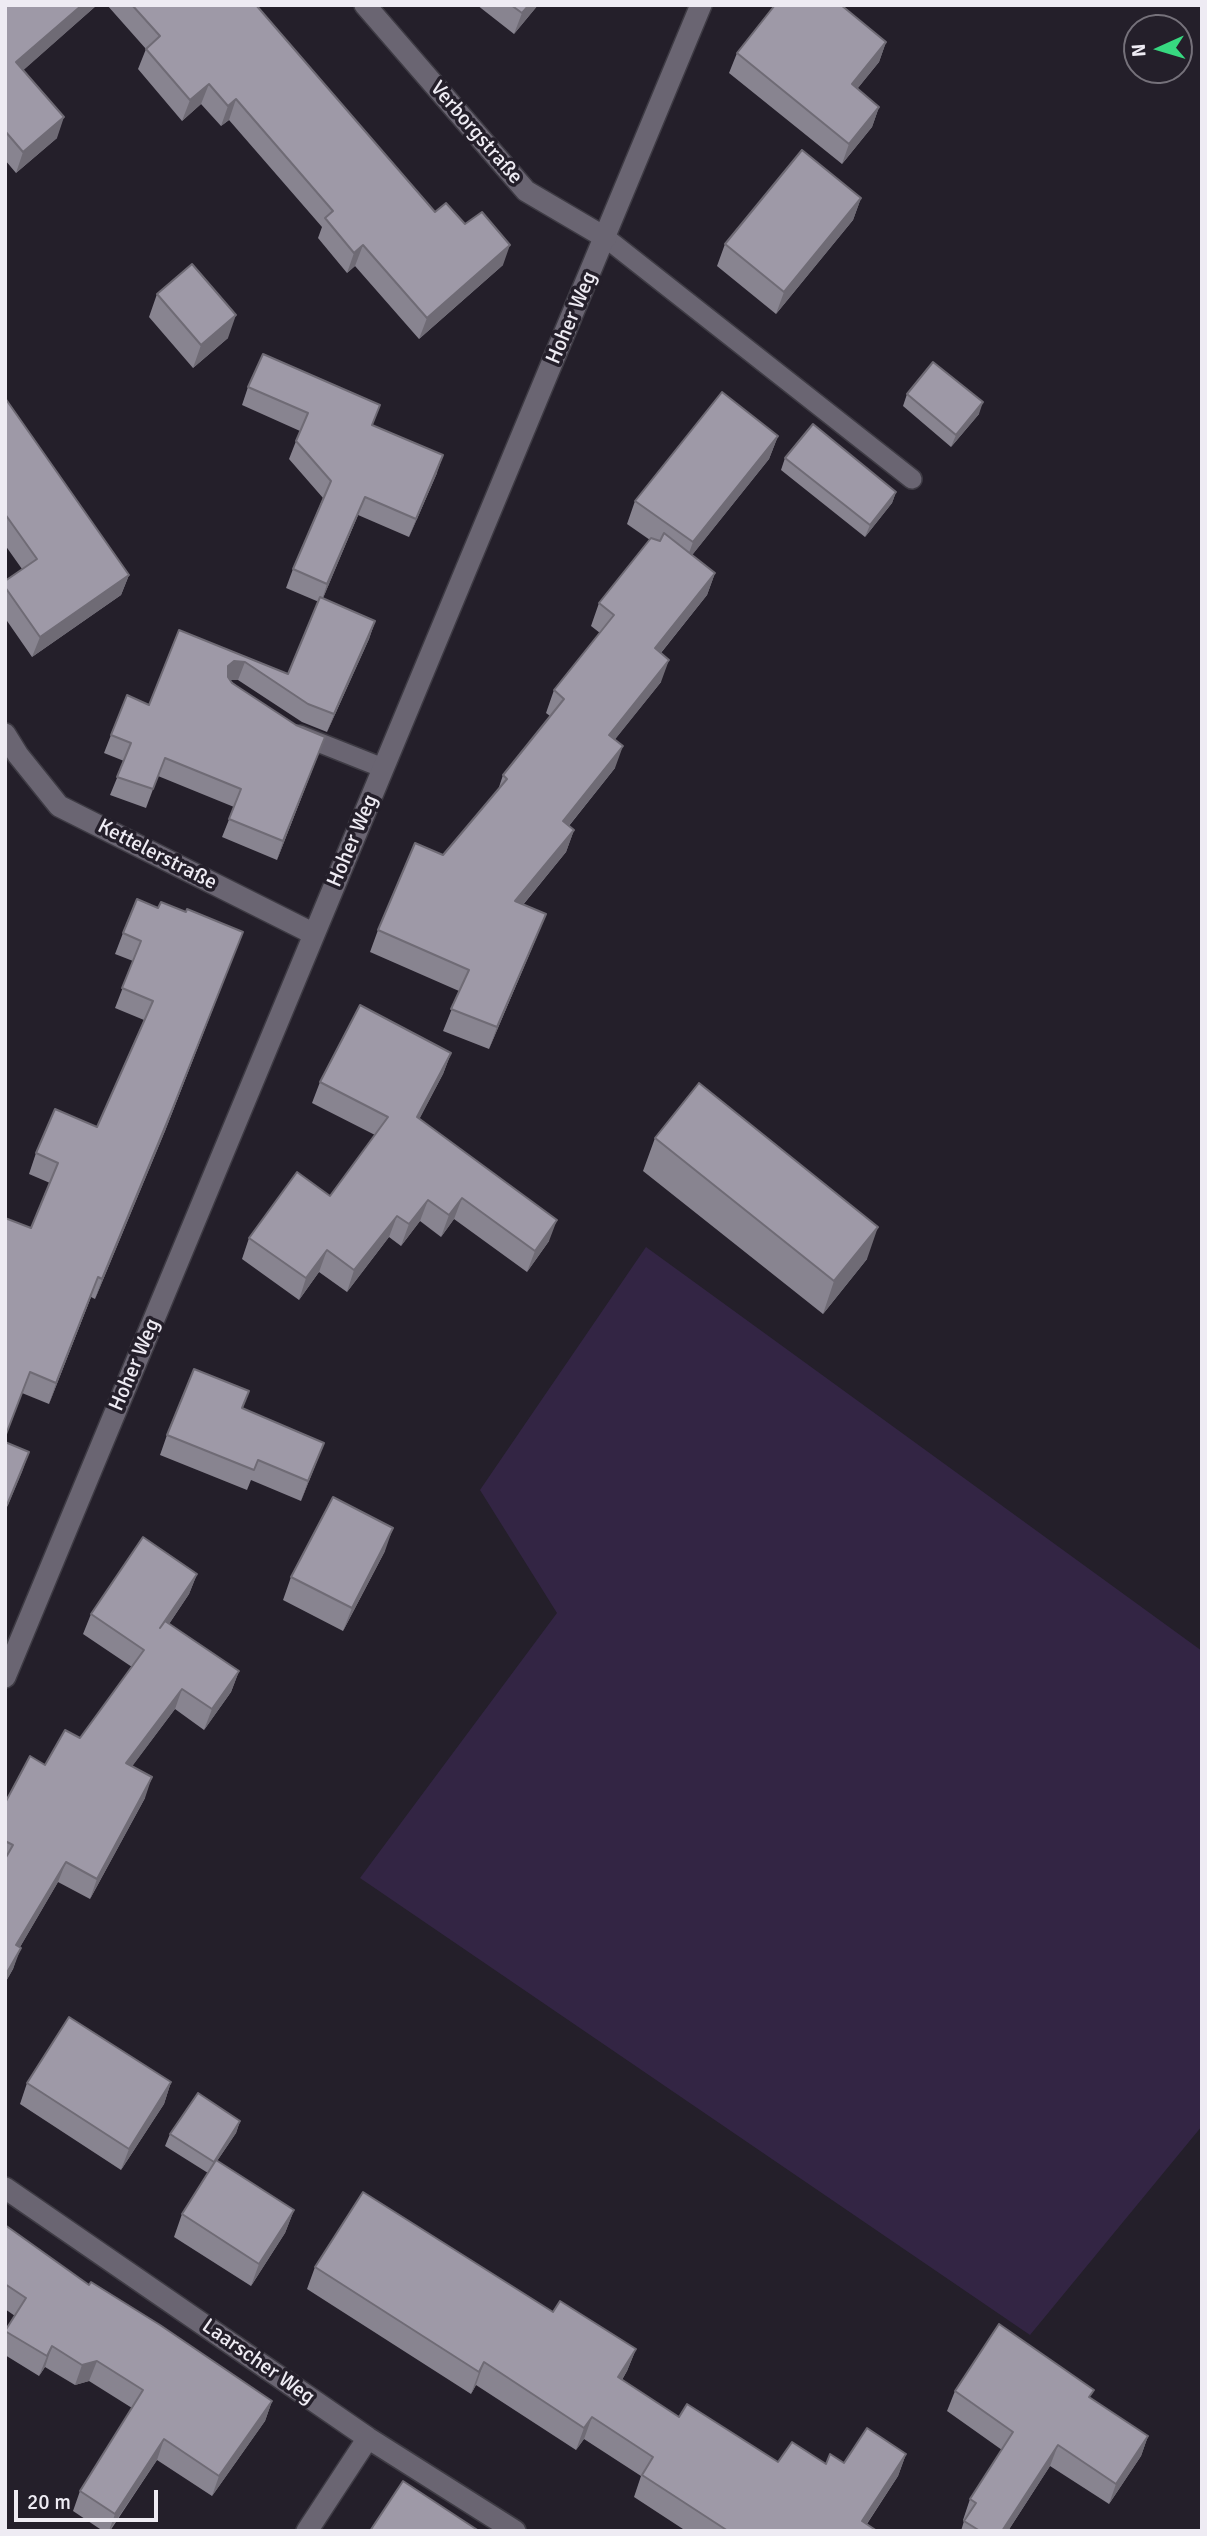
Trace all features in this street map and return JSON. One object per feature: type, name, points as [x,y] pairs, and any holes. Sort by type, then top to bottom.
[{"type":"street","name":"Verborgstraße","points":[[365,5],[526,191],[606,238]]},
{"type":"street","name":"Hoher Weg","points":[[5,1677],[701,5]]},
{"type":"street","name":"Kettelerstraße","points":[[5,734],[11,759],[60,806],[314,934]]},
{"type":"street","name":"Laarscher Weg","points":[[5,2188],[368,2438],[514,2531]]},
{"type":"street","points":[[307,2531],[368,2438]]},
{"type":"lane","points":[[606,238],[912,479]]},
{"type":"lane","points":[[286,726],[383,768]]},
{"type":"shaded area","points":[[646,1247],[1202,1651],[1202,2126],[1030,2335],[360,1878],[557,1613],[480,1490]]},
{"type":"building","points":[[5,5],[82,5],[16,62],[64,117],[23,152],[5,131]]},
{"type":"building","points":[[132,5],[256,5],[435,212],[446,203],[465,224],[482,212],[510,245],[427,318],[363,245],[354,253],[325,218],[333,211],[236,99],[228,106],[209,84],[190,100],[146,49],[160,36]]},
{"type":"building","points":[[511,5],[529,5],[522,13]]},
{"type":"building","points":[[775,5],[841,5],[886,42],[852,84],[879,107],[849,144],[737,53]]},
{"type":"building","points":[[802,150],[861,198],[784,292],[725,244]]},
{"type":"building","points":[[192,264],[236,315],[201,345],[157,294]]},
{"type":"building","points":[[263,354],[380,405],[372,425],[443,455],[416,519],[365,497],[327,584],[293,569],[331,481],[296,441],[308,413],[248,387]]},
{"type":"building","points":[[933,362],[983,402],[956,435],[907,394]]},
{"type":"building","points":[[722,392],[778,436],[693,542],[635,501]]},
{"type":"building","points":[[5,398],[129,575],[40,637],[5,587],[5,581],[37,559],[5,514]]},
{"type":"building","points":[[813,424],[896,492],[870,525],[785,458]]},
{"type":"building","points":[[664,533],[715,573],[655,648],[669,660],[609,735],[623,746],[563,821],[574,830],[515,901],[546,914],[497,1027],[451,1009],[469,970],[378,930],[415,843],[443,855],[507,779],[503,775],[564,699],[554,690],[614,615],[599,603],[651,538],[660,541]]},
{"type":"building","points":[[320,597],[375,621],[334,714],[308,704],[245,662],[234,661],[228,666],[228,677],[232,683],[296,725],[325,737],[283,841],[229,819],[241,789],[165,758],[153,789],[117,777],[131,743],[111,735],[127,695],[149,705],[179,630],[288,674]]},
{"type":"building","points":[[137,899],[158,908],[161,902],[186,912],[187,909],[243,932],[102,1279],[98,1277],[56,1383],[30,1372],[5,1437],[5,1218],[31,1228],[58,1163],[36,1153],[55,1109],[97,1127],[153,1001],[122,988],[141,941],[123,933]]},
{"type":"building","points":[[360,1005],[451,1053],[417,1117],[557,1220],[535,1251],[462,1198],[449,1215],[428,1200],[409,1224],[397,1216],[354,1270],[327,1250],[306,1278],[249,1238],[297,1172],[330,1196],[388,1117],[320,1082]]},
{"type":"building","points":[[699,1083],[878,1227],[834,1281],[655,1138]]},
{"type":"building","points":[[194,1369],[249,1391],[242,1408],[324,1443],[308,1481],[258,1460],[254,1470],[167,1435]]},
{"type":"building","points":[[5,1442],[29,1452],[7,1505],[5,1504]]},
{"type":"building","points":[[333,1497],[393,1528],[352,1608],[291,1577]]},
{"type":"building","points":[[143,1537],[197,1574],[160,1628],[165,1621],[239,1671],[212,1709],[182,1689],[126,1763],[152,1777],[97,1879],[66,1862],[16,1945],[21,1948],[5,1976],[5,1859],[13,1845],[5,1841],[5,1803],[30,1756],[45,1765],[65,1730],[80,1738],[144,1650],[91,1614]]},
{"type":"building","points":[[69,2017],[171,2082],[129,2149],[27,2083]]},
{"type":"building","points":[[198,2093],[240,2121],[214,2162],[170,2134]]},
{"type":"building","points":[[216,2160],[294,2210],[259,2264],[182,2214]]},
{"type":"building","points":[[363,2192],[553,2312],[560,2301],[636,2349],[618,2377],[679,2417],[687,2404],[778,2462],[792,2442],[826,2464],[830,2454],[844,2463],[867,2428],[906,2454],[862,2521],[877,2531],[728,2531],[642,2475],[653,2457],[592,2417],[584,2428],[484,2362],[479,2372],[315,2267]]},
{"type":"building","points":[[5,2225],[89,2285],[91,2282],[160,2325],[272,2401],[219,2476],[164,2439],[115,2514],[80,2491],[143,2390],[97,2361],[82,2365],[52,2346],[47,2356],[5,2331],[26,2298],[5,2284]]},
{"type":"building","points":[[999,2324],[1094,2390],[1089,2397],[1148,2436],[1116,2484],[1058,2445],[1002,2531],[980,2531],[964,2521],[976,2503],[970,2499],[1013,2432],[955,2391]]},
{"type":"building","points":[[403,2481],[479,2531],[370,2531]]}]
